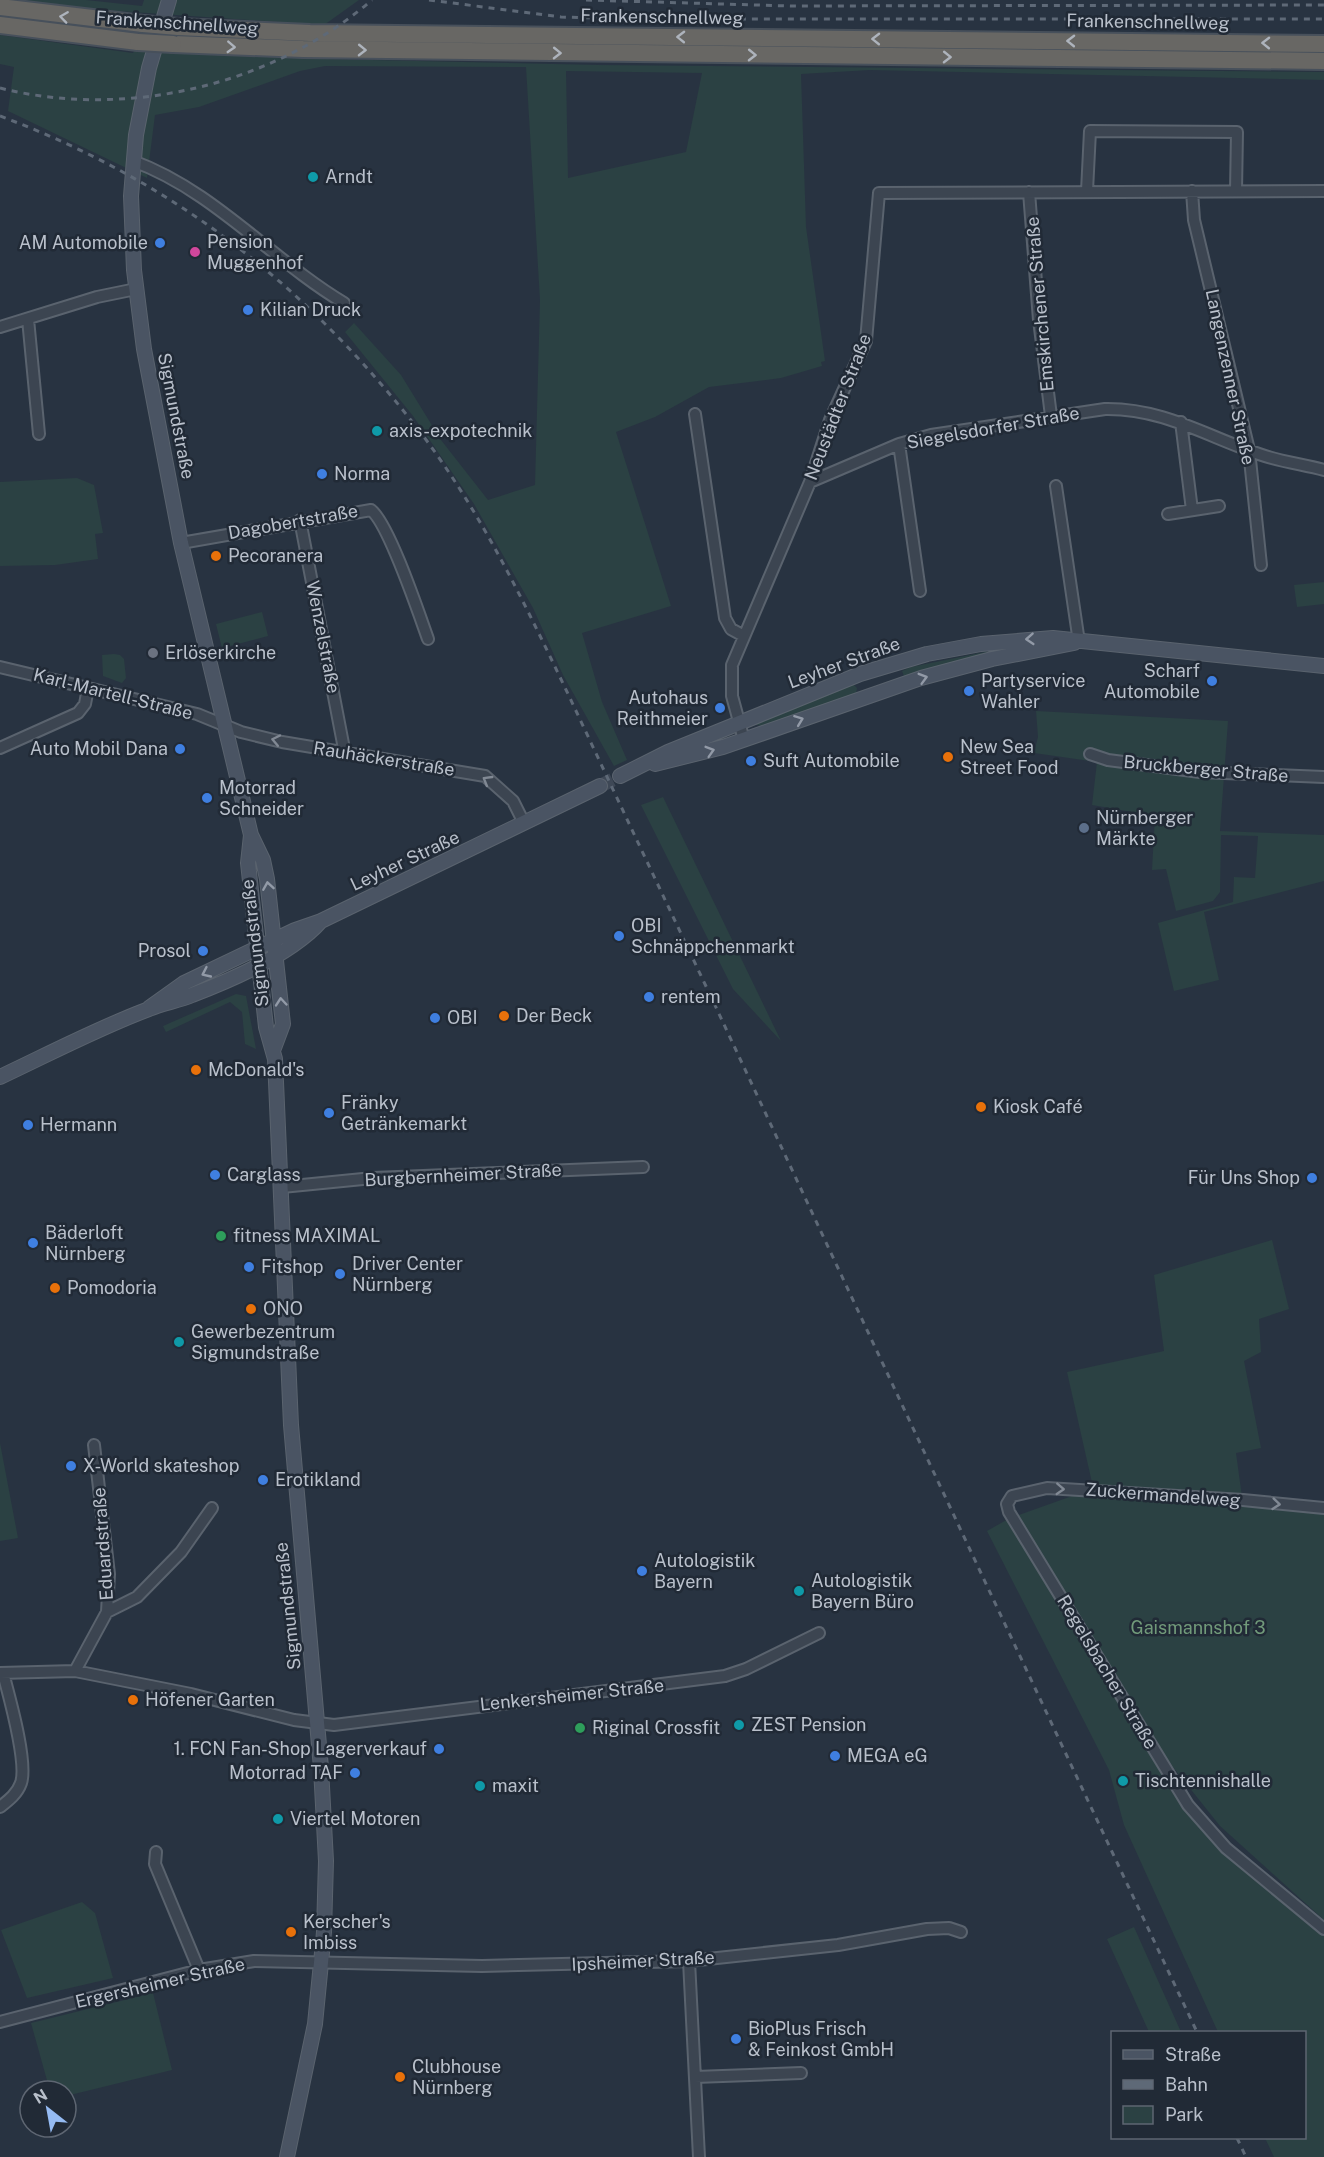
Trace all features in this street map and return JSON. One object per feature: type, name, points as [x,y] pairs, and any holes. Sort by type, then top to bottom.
[{"type":"highway","name":"Frankenschnellweg","points":[[0,7],[178,27],[310,33],[1324,44]]},
{"type":"highway","name":"Frankenschnellweg","points":[[0,25],[138,42],[303,50],[1324,61]]},
{"type":"main road","name":"Sigmundstraße","points":[[169,0],[149,68],[133,161],[131,232],[136,289],[144,349],[181,543],[251,836],[263,860],[275,940],[283,1024],[274,1048]]},
{"type":"main road","name":"Leyher Straße","points":[[620,776],[668,752],[860,674],[936,652],[1024,639],[1053,638],[1324,666]]},
{"type":"main road","name":"Leyher Straße","points":[[634,770],[705,753],[930,676],[992,659],[1079,642]]},
{"type":"main road","name":"Leyher Straße","points":[[149,1008],[184,983],[321,921],[600,786]]},
{"type":"main road","name":"Sigmundstraße","points":[[251,836],[248,863],[266,1027],[274,1048],[295,1482],[326,1844],[322,1961],[313,2041],[287,2157]]},
{"type":"main road","name":"Leyher Straße","points":[[0,1077],[149,1008],[191,996],[260,963],[307,937],[321,921]]},
{"type":"street","points":[[1087,191],[1090,131],[1237,132],[1236,191]]},
{"type":"street","points":[[133,161],[156,170],[192,192],[312,284],[344,303]]},
{"type":"street","name":"Langenzenner Straße","points":[[1192,191],[1194,220],[1249,450],[1260,565]]},
{"type":"street","name":"Neustädter Straße","points":[[744,740],[731,676],[732,664],[742,635],[810,482],[830,420],[866,341],[879,193],[1324,191]]},
{"type":"street","name":"Emskirchener Straße","points":[[1029,192],[1039,321],[1051,416]]},
{"type":"street","points":[[0,327],[97,297],[136,289]]},
{"type":"street","points":[[28,318],[39,434]]},
{"type":"street","name":"Siegelsdorfer Straße","points":[[810,482],[899,444],[931,435],[1051,416],[1131,409],[1181,422],[1249,450],[1324,470]]},
{"type":"street","points":[[695,414],[725,618],[731,629],[742,635]]},
{"type":"street","points":[[1181,422],[1192,510]]},
{"type":"street","points":[[899,444],[920,591]]},
{"type":"street","points":[[1056,486],[1079,642]]},
{"type":"street","points":[[1168,514],[1219,506]]},
{"type":"street","name":"Dagobertstraße","points":[[181,543],[366,509],[376,513],[401,567],[429,639]]},
{"type":"street","name":"Wenzelstraße","points":[[300,520],[345,754]]},
{"type":"street","name":"Karl-Martell-Straße","points":[[0,667],[197,714],[224,724]]},
{"type":"street","points":[[0,748],[78,714],[85,704],[88,688]]},
{"type":"street","name":"Rauhäckerstraße","points":[[224,724],[259,737],[345,754],[485,776],[505,792],[524,823]]},
{"type":"street","name":"Bruckberger Straße","points":[[1090,754],[1108,760],[1200,772],[1324,777]]},
{"type":"street","name":"Burgbernheimer Straße","points":[[282,1187],[373,1178],[644,1167]]},
{"type":"street","name":"Eduardstraße","points":[[75,1671],[107,1612],[109,1574],[94,1445]]},
{"type":"street","name":"Zuckermandelweg","points":[[1007,1504],[1012,1496],[1047,1488],[1244,1500],[1324,1508]]},
{"type":"street","name":"Regelsbacher Straße","points":[[1007,1504],[1009,1512],[1188,1804],[1226,1848],[1324,1929]]},
{"type":"street","points":[[107,1612],[137,1597],[181,1552],[212,1508]]},
{"type":"street","name":"Lenkersheimer Straße","points":[[1,1673],[75,1671],[317,1724],[344,1724],[725,1676],[746,1670],[819,1633]]},
{"type":"street","points":[[0,1807],[15,1795],[22,1780],[14,1712],[1,1673]]},
{"type":"street","points":[[156,1852],[155,1864],[199,1970]]},
{"type":"street","name":"Ipsheimer Straße","points":[[322,1961],[482,1966],[689,1961],[838,1945],[927,1929],[949,1928],[961,1932]]},
{"type":"street","name":"Ergersheimer Straße","points":[[0,2022],[199,1970],[254,1961],[322,1961]]},
{"type":"street","points":[[689,1961],[699,2157]]},
{"type":"street","points":[[695,2077],[801,2073]]},
{"type":"green space","points":[[18,0],[86,0],[142,6],[144,0],[359,0],[324,25],[74,8]]},
{"type":"green space","points":[[0,35],[133,53],[136,47],[327,56],[327,59],[599,65],[1324,72],[1324,80],[870,70],[801,74],[806,227],[825,361],[821,362],[822,366],[781,378],[709,387],[655,417],[616,432],[671,606],[582,633],[602,702],[627,760],[614,766],[563,675],[533,608],[474,504],[413,416],[345,332],[354,323],[401,375],[441,440],[488,500],[535,485],[540,300],[526,67],[325,66],[300,71],[199,107],[155,115],[147,178],[8,111],[14,67],[0,64]],"holes":[[[566,71],[702,73],[686,152],[568,178]]]},
{"type":"green space","points":[[77,478],[94,485],[103,533],[95,534],[98,559],[55,565],[0,566],[0,482]]},
{"type":"green space","points":[[1324,582],[1324,604],[1297,607],[1294,585]]},
{"type":"green space","points":[[262,612],[268,636],[222,648],[216,624]]},
{"type":"green space","points":[[1029,643],[905,679],[902,671],[911,667]]},
{"type":"green space","points":[[114,654],[124,659],[126,678],[122,683],[103,676],[102,655]]},
{"type":"green space","points":[[853,684],[857,688],[856,694],[765,727],[753,724],[842,686]]},
{"type":"green space","points":[[1036,711],[1228,721],[1220,831],[1324,835],[1324,881],[1204,912],[1219,980],[1174,991],[1158,923],[1233,902],[1234,877],[1255,878],[1258,836],[1221,835],[1220,892],[1213,901],[1176,911],[1166,869],[1152,870],[1155,816],[1092,805],[1097,762],[1034,753],[1038,737]]},
{"type":"green space","points":[[663,797],[781,1041],[733,989],[641,805]]},
{"type":"green space","points":[[236,994],[246,996],[256,1049],[245,1044],[242,1012],[230,1002],[166,1032],[163,1026]]},
{"type":"green space","points":[[1272,1240],[1289,1309],[1259,1319],[1261,1352],[1244,1361],[1261,1448],[1236,1453],[1242,1497],[1093,1487],[1067,1372],[1164,1351],[1154,1275]]},
{"type":"green space","points":[[0,1443],[18,1538],[0,1541]]},
{"type":"green space","name":"Gaismannshof 3","points":[[1075,1495],[1324,1513],[1324,1920],[1220,1826],[1157,1747],[1151,1753],[1183,1807],[1219,1848],[1324,1936],[1324,2157],[1274,2157],[1265,2139],[1306,2139],[1306,2031],[1218,2031],[1124,1825],[1109,1770],[987,1531],[1010,1518]]},
{"type":"green space","points":[[82,1902],[95,1913],[113,1978],[27,1998],[1,1930]]},
{"type":"green space","points":[[1134,1927],[1181,2031],[1149,2031],[1107,1939]]},
{"type":"green space","points":[[153,1993],[172,2070],[78,2093],[78,2079],[47,2079],[31,2023]]},
{"type":"tunnel","points":[[600,786],[620,776]]},
{"type":"railway","points":[[0,88],[48,97],[98,100],[147,97],[196,88],[244,74],[290,54],[333,29],[372,0]]},
{"type":"railway","points":[[429,0],[561,17],[633,19],[1324,19]]},
{"type":"railway","points":[[586,0],[790,6],[1324,5]]},
{"type":"railway","points":[[0,116],[62,142],[121,171],[176,204],[229,240],[326,325],[371,372],[414,424],[459,488],[499,556],[569,696],[1197,2031]]},
{"type":"railway","points":[[1237,2139],[1246,2157]]},
{"type":"place","name":"Arndt","points":[[313,177]]},
{"type":"place","name":"AM Automobile","points":[[160,243]]},
{"type":"place","name":"Pension Muggenhof","points":[[195,252]]},
{"type":"place","name":"Kilian Druck","points":[[248,310]]},
{"type":"place","name":"axis-expotechnik","points":[[377,431]]},
{"type":"place","name":"Norma","points":[[322,474]]},
{"type":"place","name":"Pecoranera","points":[[216,556]]},
{"type":"place","name":"Erlöserkirche","points":[[153,653]]},
{"type":"place","name":"Scharf Automobile","points":[[1212,681]]},
{"type":"place","name":"Partyservice Wahler","points":[[969,691]]},
{"type":"place","name":"Autohaus Reithmeier","points":[[720,708]]},
{"type":"place","name":"Auto Mobil Dana","points":[[180,749]]},
{"type":"place","name":"New Sea Street Food","points":[[948,757]]},
{"type":"place","name":"Suft Automobile","points":[[751,761]]},
{"type":"place","name":"Motorrad Schneider","points":[[207,798]]},
{"type":"place","name":"Nürnberger Märkte","points":[[1084,828]]},
{"type":"place","name":"OBI Schnäppchenmarkt","points":[[619,936]]},
{"type":"place","name":"Prosol","points":[[203,951]]},
{"type":"place","name":"rentem","points":[[649,997]]},
{"type":"place","name":"Der Beck","points":[[504,1016]]},
{"type":"place","name":"OBI","points":[[435,1018]]},
{"type":"place","name":"McDonald's","points":[[196,1070]]},
{"type":"place","name":"Kiosk Café","points":[[981,1107]]},
{"type":"place","name":"Fränky Getränkemarkt","points":[[329,1113]]},
{"type":"place","name":"Hermann","points":[[28,1125]]},
{"type":"place","name":"Carglass","points":[[215,1175]]},
{"type":"place","name":"Für Uns Shop","points":[[1312,1178]]},
{"type":"place","name":"fitness MAXIMAL","points":[[221,1236]]},
{"type":"place","name":"Bäderloft Nürnberg","points":[[33,1243]]},
{"type":"place","name":"Fitshop","points":[[249,1267]]},
{"type":"place","name":"Driver Center Nürnberg","points":[[340,1274]]},
{"type":"place","name":"Pomodoria","points":[[55,1288]]},
{"type":"place","name":"ONO","points":[[251,1309]]},
{"type":"place","name":"Gewerbezentrum Sigmundstraße","points":[[179,1342]]},
{"type":"place","name":"X-World skateshop","points":[[71,1466]]},
{"type":"place","name":"Erotikland","points":[[263,1480]]},
{"type":"place","name":"Autologistik Bayern","points":[[642,1571]]},
{"type":"place","name":"Autologistik Bayern Büro","points":[[799,1591]]},
{"type":"place","name":"Höfener Garten","points":[[133,1700]]},
{"type":"place","name":"ZEST Pension","points":[[739,1725]]},
{"type":"place","name":"Riginal Crossfit","points":[[580,1728]]},
{"type":"place","name":"1. FCN Fan-Shop Lagerverkauf","points":[[439,1749]]},
{"type":"place","name":"MEGA eG","points":[[835,1756]]},
{"type":"place","name":"Motorrad TAF","points":[[355,1773]]},
{"type":"place","name":"Tischtennishalle","points":[[1123,1781]]},
{"type":"place","name":"maxit","points":[[480,1786]]},
{"type":"place","name":"Viertel Motoren","points":[[278,1819]]},
{"type":"place","name":"Kerscher's Imbiss","points":[[291,1932]]},
{"type":"place","name":"BioPlus Frisch & Feinkost GmbH","points":[[736,2039]]},
{"type":"place","name":"Clubhouse Nürnberg","points":[[400,2077]]}]
